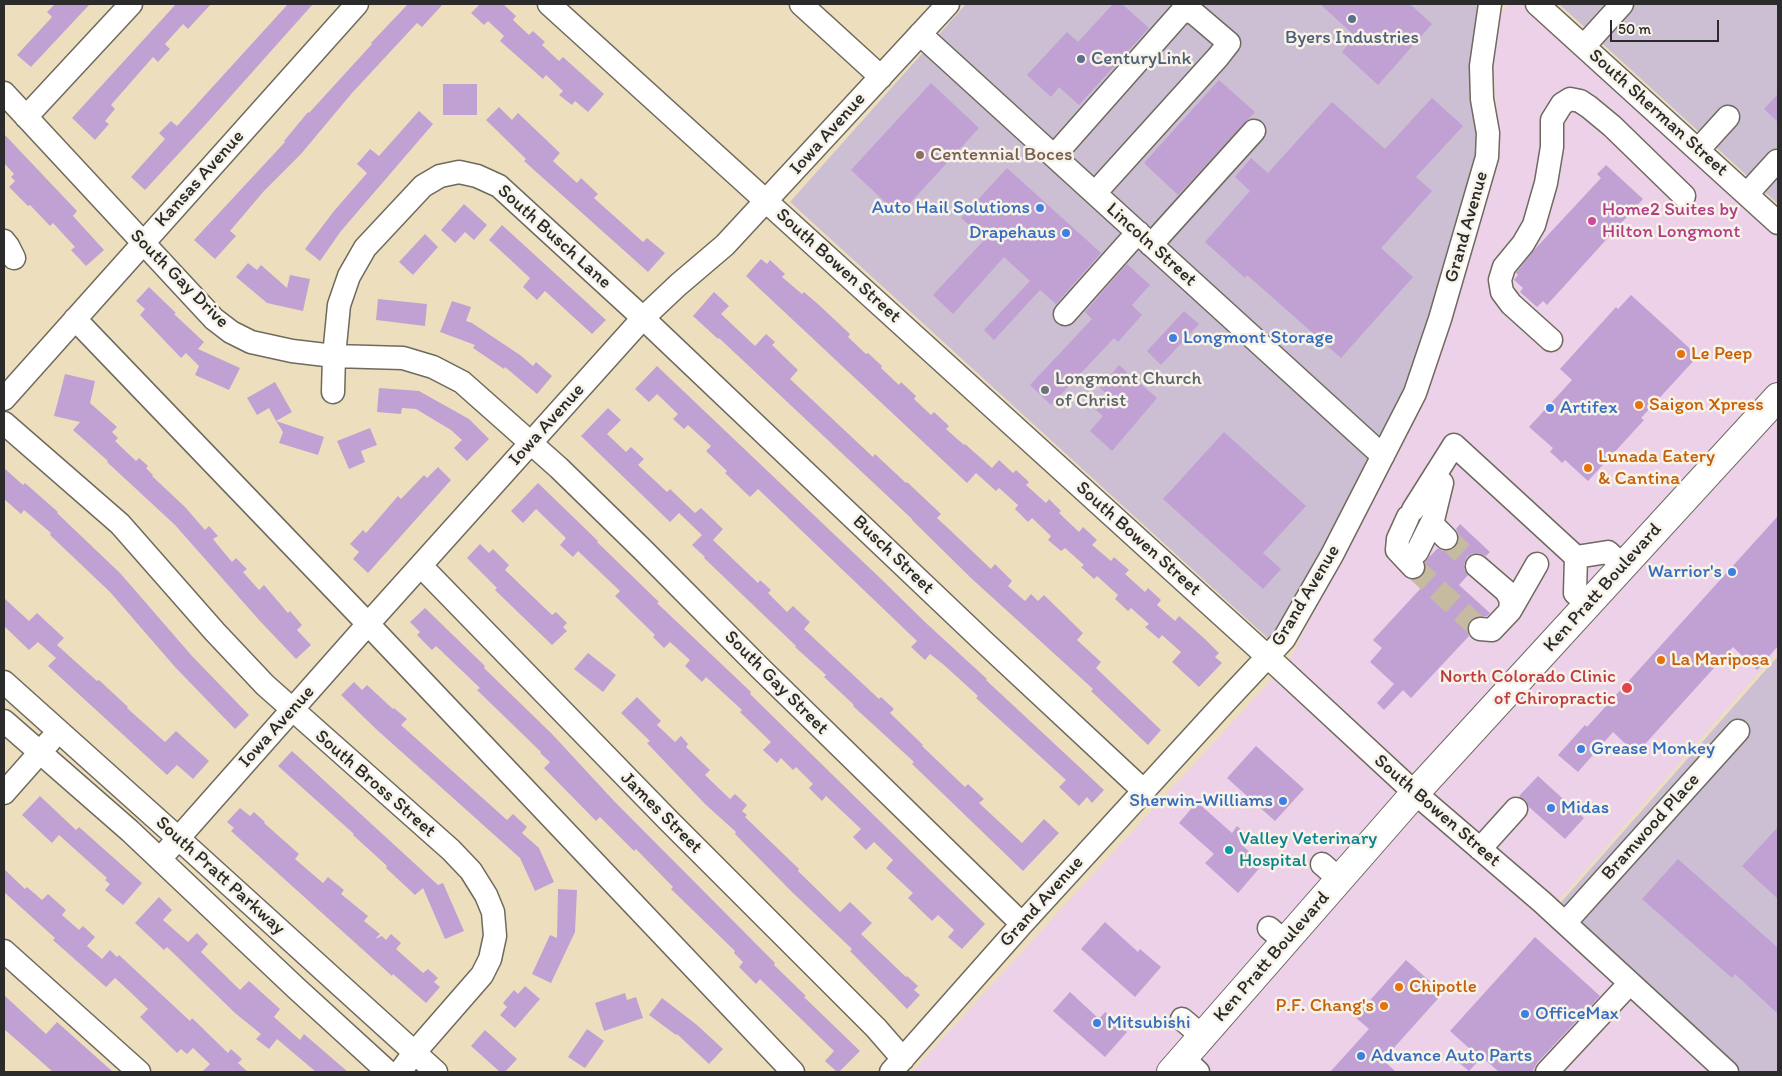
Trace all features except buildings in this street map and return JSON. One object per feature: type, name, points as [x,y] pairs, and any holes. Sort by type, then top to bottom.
[{"type":"highway","name":"Ken Pratt Boulevard","points":[[1184,1068],[1202,1036],[1277,935],[1331,872],[1415,793],[1778,397]]},
{"type":"street","points":[[26,117],[130,4]]},
{"type":"street","name":"Kansas Avenue","points":[[4,399],[357,4]]},
{"type":"street","name":"South Bowen Street","points":[[549,4],[1268,657],[1351,722],[1415,793],[1565,924],[1728,1072]]},
{"type":"street","points":[[801,4],[881,77]]},
{"type":"street","name":"Iowa Avenue","points":[[160,859],[530,442],[643,318],[725,245],[767,202],[948,4]]},
{"type":"street","name":"Grand Avenue","points":[[897,1065],[1022,924],[1284,639],[1332,555],[1415,393],[1440,319],[1487,157],[1488,133],[1482,99],[1481,66],[1490,4]]},
{"type":"street","name":"South Sherman Street","points":[[1537,4],[1778,223]]},
{"type":"street","points":[[1584,46],[1622,4]]},
{"type":"street","points":[[1054,156],[1184,9],[1195,14],[1228,43],[1218,57],[1095,193]]},
{"type":"street","name":"Lincoln Street","points":[[920,34],[1383,456]]},
{"type":"street","name":"South Gay Drive","points":[[4,93],[214,319],[231,332],[251,342],[292,351],[334,356],[403,358],[433,367],[462,382],[530,442]]},
{"type":"street","points":[[1551,340],[1511,304],[1502,292],[1500,280],[1504,267],[1524,244],[1534,225],[1546,183],[1552,147],[1552,120],[1562,104],[1570,99],[1580,101],[1589,107],[1612,126],[1684,196]]},
{"type":"street","points":[[1698,150],[1728,117]]},
{"type":"street","points":[[1064,314],[1254,131]]},
{"type":"street","points":[[1747,194],[1777,161]]},
{"type":"street","name":"South Busch Lane","points":[[332,392],[339,305],[349,276],[365,248],[423,186],[440,176],[459,172],[477,176],[499,186],[643,318]]},
{"type":"street","name":"Busch Street","points":[[643,318],[1144,791]]},
{"type":"street","points":[[75,319],[368,624],[793,1072]]},
{"type":"street","name":"South Bross Street","points":[[4,422],[120,524],[215,632],[265,685],[451,850],[471,870],[486,894],[493,912],[495,936],[490,959],[482,975],[414,1053],[400,1072]]},
{"type":"street","name":"South Gay Street","points":[[530,442],[635,542],[767,675],[1022,924]]},
{"type":"street","points":[[1446,538],[1437,530],[1414,521],[1454,445],[1576,557],[1575,592],[1588,604]]},
{"type":"street","points":[[1576,557],[1608,552],[1623,566]]},
{"type":"street","points":[[1480,629],[1492,630],[1510,611],[1536,564],[1497,583]]},
{"type":"street","name":"James Street","points":[[421,566],[668,820],[876,1028],[897,1065]]},
{"type":"street","points":[[1477,566],[1509,596],[1511,600],[1510,611]]},
{"type":"street","name":"South Pratt Parkway","points":[[4,682],[436,1072]]},
{"type":"street","name":"South Pratt Parkway","points":[[4,721],[130,831],[388,1072]]},
{"type":"street","name":"Bramwood Place","points":[[1565,924],[1738,731]]},
{"type":"street","points":[[4,792],[59,732]]},
{"type":"street","points":[[1480,849],[1516,809]]},
{"type":"street","points":[[4,951],[139,1072]]},
{"type":"street","points":[[1548,1072],[1630,983]]},
{"type":"street","points":[[1182,1018],[1202,1036]]},
{"type":"shaded area","points":[[966,4],[1478,4],[1472,61],[1477,159],[1408,390],[1272,642],[790,202]]},
{"type":"shaded area","points":[[1508,4],[1524,4],[1778,238],[1778,651],[1545,916],[1717,1072],[912,1072],[1290,659],[1423,395],[1499,135],[1493,65],[1501,14]]},
{"type":"shaded area","points":[[1559,4],[1778,4],[1778,204]]},
{"type":"shaded area","points":[[1778,656],[1778,1072],[1738,1072],[1556,908]]},
{"type":"tunnel","points":[[1446,538],[1477,566]]},
{"type":"tunnel","points":[[1413,567],[1480,629]]},
{"type":"place","name":"Byers Industries","points":[[1352,19]]},
{"type":"place","name":"CenturyLink","points":[[1081,59]]},
{"type":"place","name":"Centennial Boces","points":[[920,155]]},
{"type":"place","name":"Auto Hail Solutions","points":[[1040,208]]},
{"type":"place","name":"Home2 Suites by Hilton Longmont","points":[[1592,221]]},
{"type":"place","name":"Drapehaus","points":[[1066,233]]},
{"type":"place","name":"Longmont Storage","points":[[1173,338]]},
{"type":"place","name":"Le Peep","points":[[1681,354]]},
{"type":"place","name":"Longmont Church of Christ","points":[[1045,390]]},
{"type":"place","name":"Saigon Xpress","points":[[1639,405]]},
{"type":"place","name":"Artifex","points":[[1550,408]]},
{"type":"place","name":"Lunada Eatery & Cantina","points":[[1588,468]]},
{"type":"place","name":"Warrior's","points":[[1732,572]]},
{"type":"place","name":"La Mariposa","points":[[1661,660]]},
{"type":"place","name":"North Colorado Clinic of Chiropractic","points":[[1627,688]]},
{"type":"place","name":"Grease Monkey","points":[[1581,749]]},
{"type":"place","name":"Sherwin-Williams","points":[[1283,801]]},
{"type":"place","name":"Midas","points":[[1551,808]]},
{"type":"place","name":"Valley Veterinary Hospital","points":[[1229,850]]},
{"type":"place","name":"Chipotle","points":[[1399,987]]},
{"type":"place","name":"P.F. Chang's","points":[[1384,1006]]},
{"type":"place","name":"OfficeMax","points":[[1525,1014]]},
{"type":"place","name":"Mitsubishi","points":[[1097,1023]]},
{"type":"place","name":"Advance Auto Parts","points":[[1361,1056]]}]
